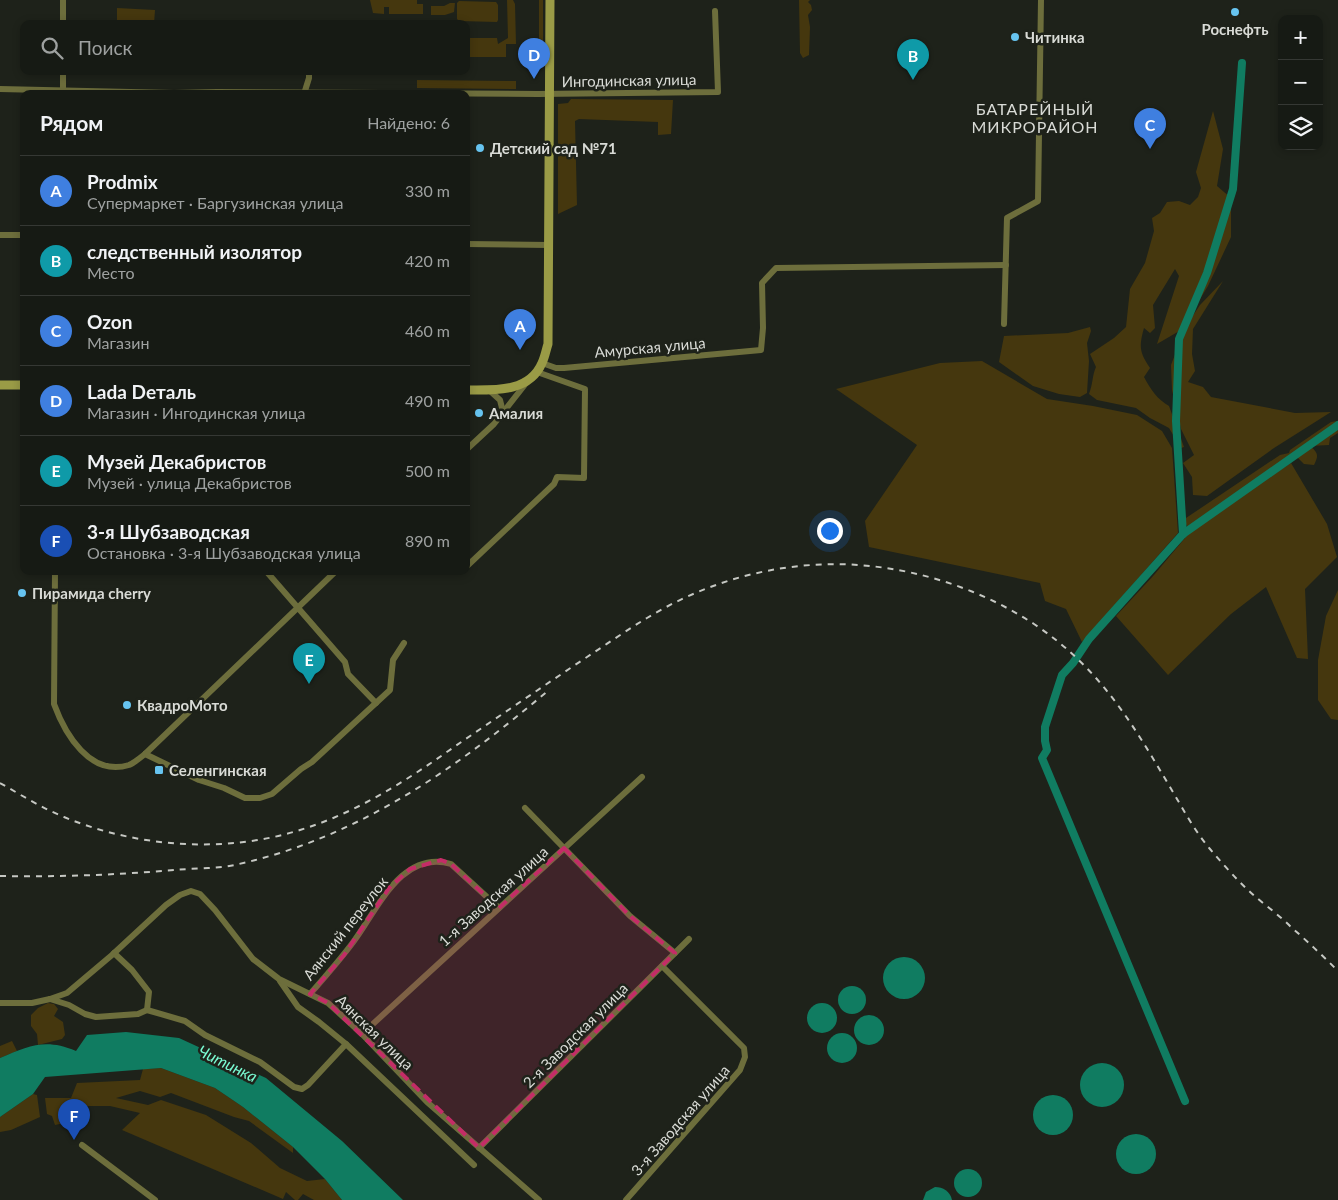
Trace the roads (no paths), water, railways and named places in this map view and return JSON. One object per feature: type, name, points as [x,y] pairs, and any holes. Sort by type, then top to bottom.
[{"type":"main road","points":[[470,390],[509,389],[534,375],[542,363],[548,344],[550,0]]},
{"type":"main road","points":[[0,385],[20,385]]},
{"type":"street","points":[[63,0],[63,20]]},
{"type":"street","points":[[1004,324],[1007,218],[1038,201],[1041,0]]},
{"type":"street","name":"Ингодинская улица","points":[[470,94],[718,92],[715,11]]},
{"type":"street","points":[[63,75],[63,90]]},
{"type":"street","points":[[305,90],[308,75]]},
{"type":"street","name":"Ингодинская улица","points":[[0,89],[21,90]]},
{"type":"street","points":[[0,235],[20,235]]},
{"type":"street","points":[[470,244],[548,244]]},
{"type":"street","name":"Амурская улица","points":[[542,363],[556,368],[564,368],[761,350],[763,328],[762,283],[776,268],[1006,265]]},
{"type":"street","points":[[470,446],[494,424],[534,375],[585,389],[584,478],[557,477],[554,484],[470,563]]},
{"type":"street","points":[[489,390],[500,400],[503,412]]},
{"type":"street","points":[[55,575],[54,704],[69,737],[86,755],[104,766],[118,767],[131,765],[148,755],[332,575]]},
{"type":"street","points":[[270,575],[345,662],[348,674],[376,703]]},
{"type":"street","points":[[148,755],[199,780],[224,788],[245,798],[260,798],[272,794],[312,762],[390,690],[393,660],[404,643]]},
{"type":"street","name":"1-я Заводская улица","points":[[362,1034],[642,777]]},
{"type":"street","points":[[525,808],[630,916],[675,953]]},
{"type":"street","name":"Аянский переулок","points":[[310,994],[344,954],[389,888],[410,870],[426,863],[441,860],[451,864],[498,908]]},
{"type":"street","name":"Аянская улица","points":[[114,953],[166,905],[180,895],[191,891],[202,896],[253,959],[279,979],[328,1003],[362,1034],[427,1102],[539,1200]]},
{"type":"street","name":"2-я Заводская улица","points":[[479,1148],[689,939]]},
{"type":"street","points":[[0,1001],[32,1003],[67,993],[114,953],[132,970],[149,992],[147,1010]]},
{"type":"street","name":"3-я Заводская улица","points":[[626,1200],[740,1070],[745,1057],[744,1048],[662,966]]},
{"type":"street","points":[[279,979],[298,1007],[320,1022],[346,1044],[474,1165]]},
{"type":"street","points":[[50,999],[96,1017],[138,1014],[147,1010],[185,1021],[206,1035],[260,1062],[294,1087],[302,1089],[308,1086],[346,1044]]},
{"type":"street","points":[[82,1145],[155,1200]]},
{"type":"water","points":[[908,957],[916,960],[922,966],[925,978],[922,990],[916,996],[900,999],[892,996],[886,990],[883,974],[886,966],[892,960]]},
{"type":"water","points":[[852,986],[862,990],[866,1000],[862,1010],[852,1014],[842,1010],[838,1000],[842,990]]},
{"type":"water","points":[[822,1003],[833,1007],[837,1018],[833,1029],[822,1033],[811,1029],[807,1018],[811,1007]]},
{"type":"water","points":[[869,1015],[880,1019],[884,1030],[880,1041],[869,1045],[858,1041],[854,1030],[858,1019]]},
{"type":"water","name":"Читинка","points":[[126,1032],[179,1038],[266,1078],[342,1141],[403,1200],[342,1200],[325,1179],[293,1147],[243,1107],[215,1088],[161,1068],[45,1077],[33,1094],[0,1117],[0,1058],[29,1047],[46,1044],[76,1051],[87,1035]]},
{"type":"water","points":[[842,1033],[853,1037],[857,1048],[853,1059],[842,1063],[831,1059],[827,1048],[831,1037]]},
{"type":"water","points":[[1102,1063],[1114,1067],[1120,1073],[1124,1085],[1120,1097],[1114,1103],[1102,1107],[1090,1103],[1084,1097],[1080,1085],[1084,1073],[1090,1067]]},
{"type":"water","points":[[1053,1095],[1067,1101],[1073,1115],[1067,1129],[1053,1135],[1039,1129],[1033,1115],[1039,1101]]},
{"type":"water","points":[[1140,1134],[1147,1137],[1153,1143],[1156,1154],[1155,1162],[1147,1171],[1140,1174],[1132,1174],[1125,1171],[1117,1162],[1116,1150],[1119,1143],[1128,1135]]},
{"type":"water","points":[[968,1169],[978,1173],[982,1183],[978,1193],[968,1197],[958,1193],[954,1183],[958,1173]]},
{"type":"water","points":[[935,1187],[946,1190],[952,1200],[923,1200],[926,1192]]},
{"type":"waterway","points":[[1183,534],[1176,421],[1179,339],[1207,273],[1233,189],[1242,63]]},
{"type":"waterway","points":[[1185,1101],[1042,758],[1047,750],[1045,727],[1062,675],[1073,663],[1089,639],[1183,534],[1338,425]]},
{"type":"railway","points":[[0,783],[64,817],[92,827],[150,841],[180,844],[211,844],[271,838],[321,823],[380,795],[418,772],[632,627],[699,591],[726,581],[783,568],[841,564],[892,569],[955,585],[996,602],[1034,624],[1076,658],[1094,676],[1125,715],[1210,849],[1249,891],[1286,922],[1338,971]]},
{"type":"railway","points":[[0,876],[87,875],[215,868],[231,866],[283,852],[366,818],[405,796],[479,746],[550,689]]},
{"type":"place","name":"Роснефть","points":[[1235,12]]},
{"type":"place","name":"Читинка","points":[[1015,37]]},
{"type":"place","name":"Lada Dеталь","points":[[534,79]]},
{"type":"place","name":"следственный изолятор","points":[[913,80]]},
{"type":"place","name":"Детский сад №71","points":[[480,148]]},
{"type":"place","name":"Ozon","points":[[1150,149]]},
{"type":"place","name":"Prodmix","points":[[520,350]]},
{"type":"place","name":"Амалия","points":[[479,413]]},
{"type":"place","name":"Пирамида cherry","points":[[22,593]]},
{"type":"place","name":"Музей Декабристов","points":[[309,684]]},
{"type":"place","name":"КвадроМото","points":[[127,705]]},
{"type":"place","name":"Селенгинская","points":[[159,770]]},
{"type":"place","name":"3-я Шубзаводская","points":[[74,1140]]},
{"type":"district","name":"БАТАРЕЙНЫЙ МИКРОРАЙОН","points":[[1035,117]]}]
